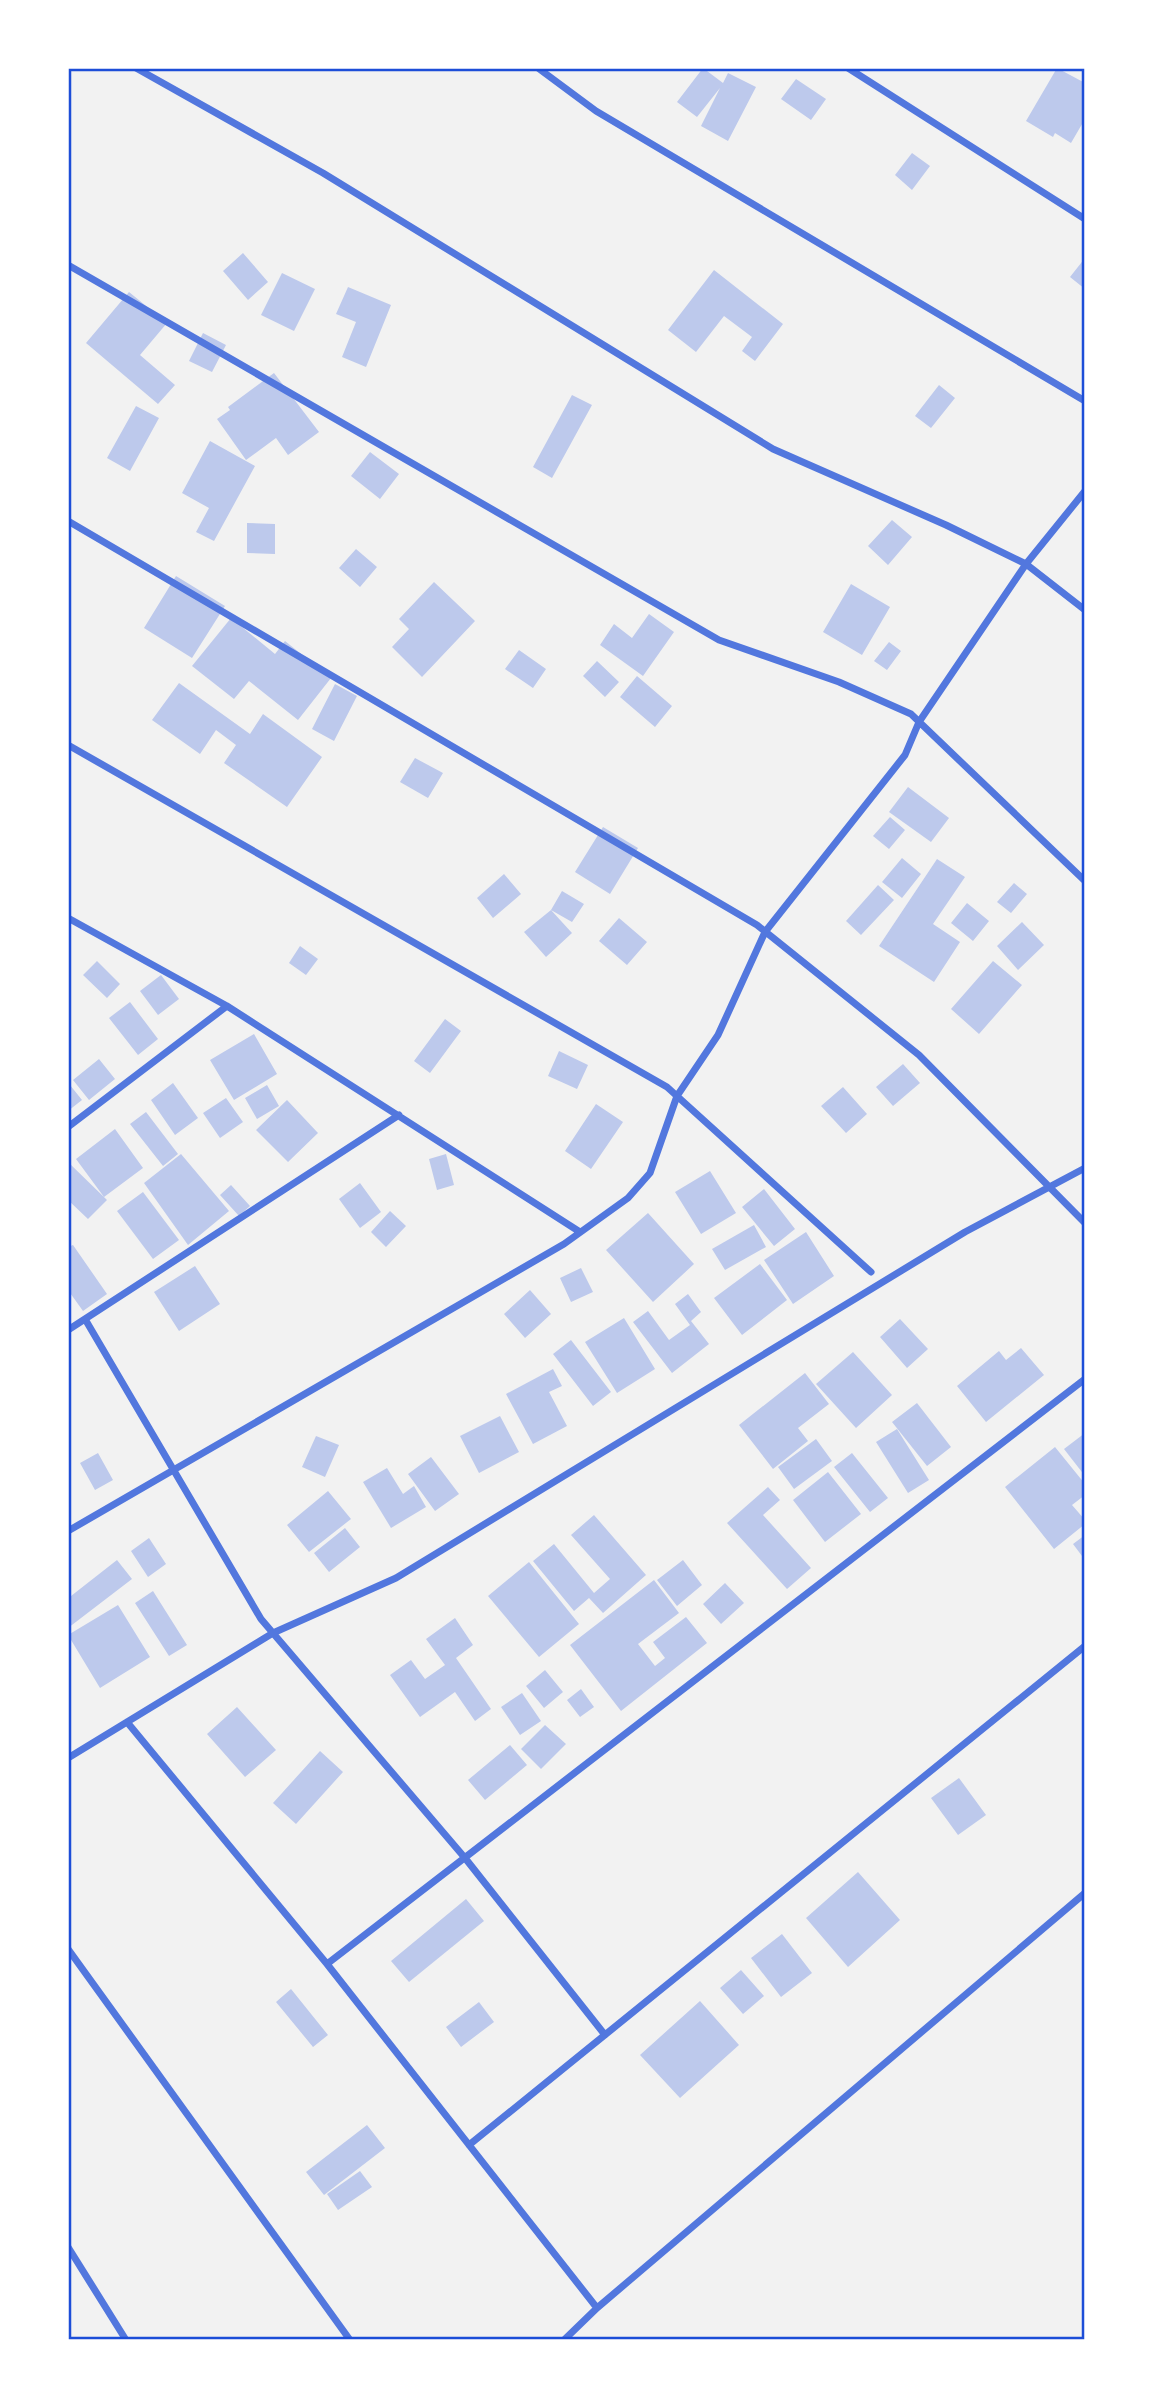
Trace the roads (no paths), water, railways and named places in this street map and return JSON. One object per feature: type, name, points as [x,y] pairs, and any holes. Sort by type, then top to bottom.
[{"type":"street","points":[[136,68],[324,173],[773,449],[946,525],[1026,564],[1085,610]]},
{"type":"street","points":[[538,68],[596,111],[1085,401]]},
{"type":"street","points":[[848,68],[1085,219]]},
{"type":"street","points":[[68,265],[719,640],[839,682],[911,714],[1085,881]]},
{"type":"street","points":[[68,1531],[564,1244],[628,1198],[650,1173],[677,1096],[718,1035],[765,932],[905,755],[919,722],[1026,564],[1085,491]]},
{"type":"street","points":[[68,521],[765,932],[919,1055],[1085,1223]]},
{"type":"street","points":[[68,745],[667,1087],[871,1272]]},
{"type":"street","points":[[69,919],[226,1006],[580,1232]]},
{"type":"street","points":[[68,1126],[226,1006]]},
{"type":"street","points":[[68,1330],[399,1115]]},
{"type":"street","points":[[68,1758],[273,1633],[396,1578],[965,1231],[1085,1168]]},
{"type":"street","points":[[85,1319],[261,1619],[465,1858],[605,2035]]},
{"type":"street","points":[[327,1964],[1085,1379]]},
{"type":"street","points":[[469,2145],[1085,1646]]},
{"type":"street","points":[[127,1722],[327,1964],[597,2308]]},
{"type":"street","points":[[564,2340],[597,2308],[1085,1893]]},
{"type":"street","points":[[68,1949],[350,2340]]},
{"type":"street","points":[[68,2247],[126,2340]]}]
